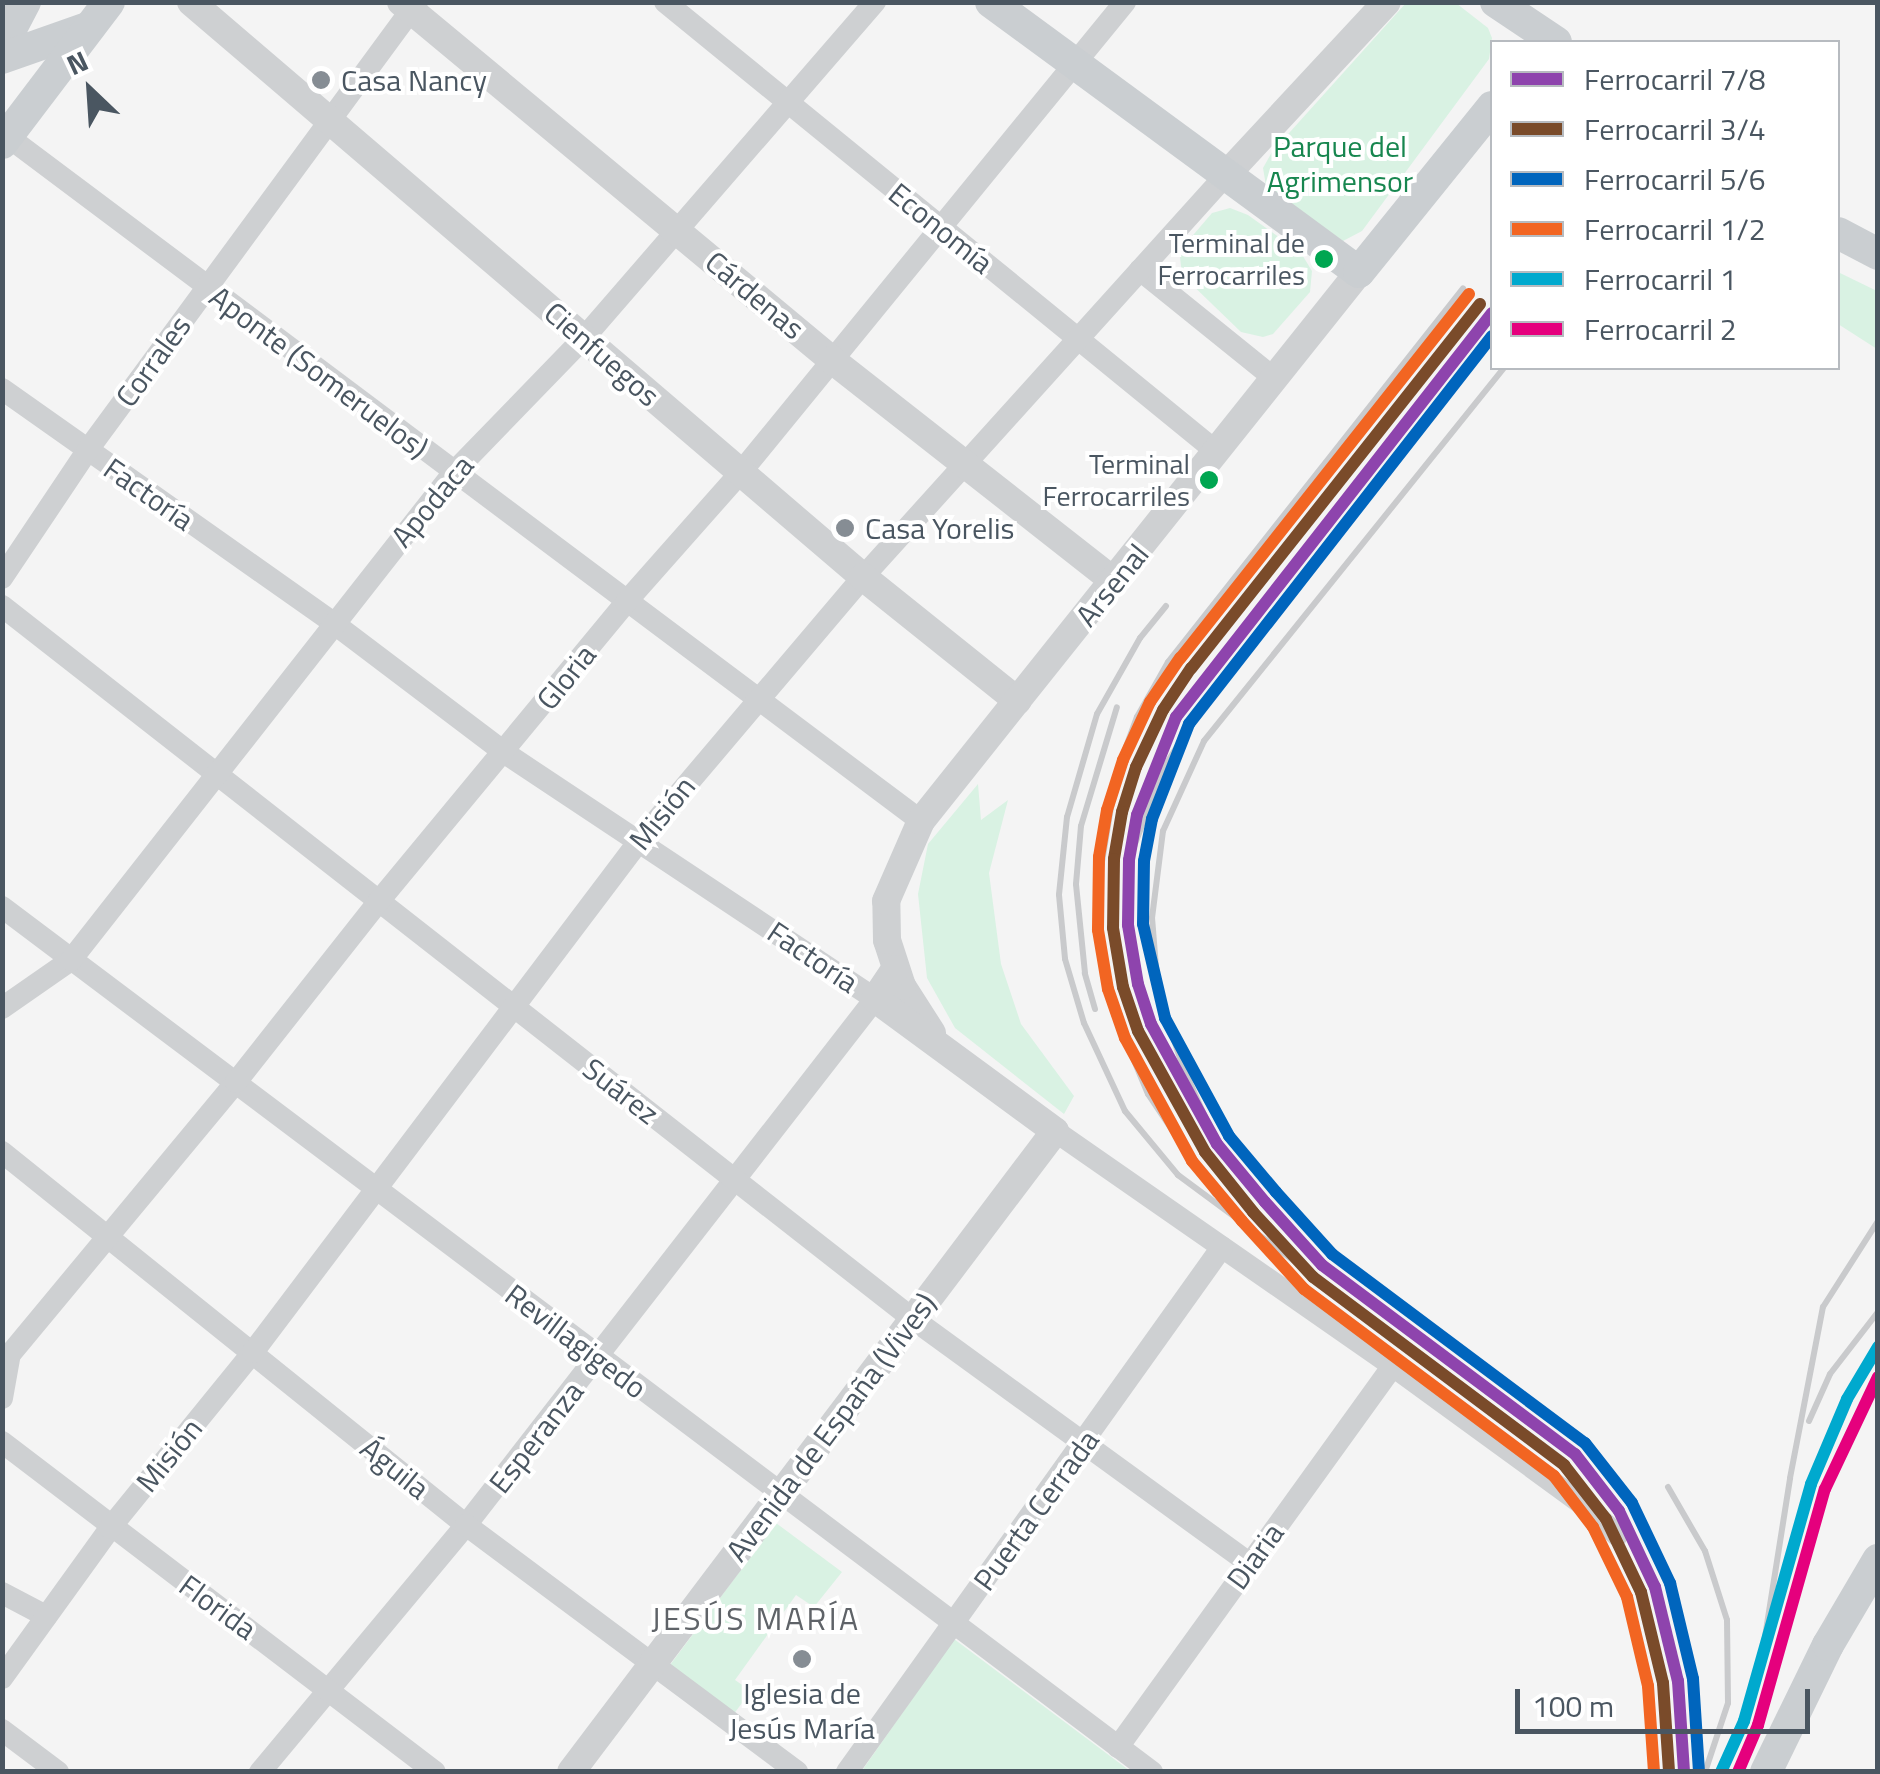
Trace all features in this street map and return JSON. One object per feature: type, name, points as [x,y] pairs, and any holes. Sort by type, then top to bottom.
[{"type":"main road","points":[[2,46],[25,2]]},
{"type":"main road","points":[[5,139],[109,2]]},
{"type":"main road","points":[[991,2],[1359,272]]},
{"type":"main road","points":[[1496,2],[1549,40]]},
{"type":"main road","points":[[2,58],[87,28]]},
{"type":"main road","name":"Arsenal","points":[[1359,272],[1490,109]]},
{"type":"main road","points":[[1840,234],[1878,254]]},
{"type":"main road","points":[[1766,1772],[1878,1560]]},
{"type":"street","name":"Cienfuegos","points":[[191,2],[329,116],[582,339],[1018,701]]},
{"type":"street","name":"Economía","points":[[666,2],[1217,452]]},
{"type":"street","name":"Apodaca","points":[[2,1008],[71,960],[332,622],[454,472],[582,339],[875,2]]},
{"type":"street","name":"Gloria","points":[[2,1398],[7,1352],[236,1082],[379,900],[505,753],[626,602],[741,472],[1125,2]]},
{"type":"street","name":"Misión","points":[[2,1678],[110,1528],[252,1352],[511,1004],[639,841],[758,697],[963,464],[1386,2]]},
{"type":"street","name":"Corrales","points":[[2,578],[87,451],[410,5]]},
{"type":"street","name":"Cárdenas","points":[[410,5],[832,360],[1115,582]]},
{"type":"street","name":"Aponte (Someruelos)","points":[[5,139],[922,821]]},
{"type":"street","points":[[1140,270],[1276,378]]},
{"type":"street","name":"Arsenal","points":[[941,1048],[895,969],[887,940],[886,901],[922,821],[1359,272]]},
{"type":"street","name":"Factoría","points":[[2,389],[332,622],[505,753],[875,999],[1055,1131],[1393,1366],[1588,1508],[1617,1535]]},
{"type":"street","name":"Suárez","points":[[2,606],[913,1318],[1249,1563]]},
{"type":"street","name":"Revillagigedo","points":[[2,906],[598,1358],[956,1620],[1152,1772]]},
{"type":"street","points":[[875,999],[895,969]]},
{"type":"street","name":"Esperanza","points":[[260,1772],[466,1525],[875,999]]},
{"type":"street","name":"Avenida de España (Vives)","points":[[572,1772],[1055,1131]]},
{"type":"street","name":"Águila","points":[[2,1152],[466,1525],[797,1772]]},
{"type":"street","name":"Puerta Cerrada","points":[[847,1772],[1222,1247]]},
{"type":"street","name":"Diaria","points":[[1118,1747],[1393,1366]]},
{"type":"street","name":"Florida","points":[[2,1442],[435,1772]]},
{"type":"street","points":[[2,1593],[46,1616]]},
{"type":"street","points":[[2,1730],[58,1772]]},
{"type":"green space","name":"Parque del Agrimensor","points":[[1406,3],[1456,3],[1488,28],[1492,38],[1489,59],[1362,231],[1343,241],[1266,186],[1263,168],[1272,152]]},
{"type":"green space","points":[[1230,208],[1248,215],[1301,253],[1312,271],[1310,292],[1273,334],[1263,337],[1241,332],[1182,275],[1180,257],[1188,241],[1212,213]]},
{"type":"green space","points":[[1840,273],[1877,291],[1877,349],[1840,325]]},
{"type":"green space","points":[[978,784],[981,820],[1008,800],[989,873],[1001,964],[1021,1024],[1074,1096],[1064,1114],[955,1028],[927,978],[918,894],[928,844]]},
{"type":"green space","points":[[776,1523],[842,1572],[814,1607],[796,1595],[735,1680],[751,1691],[733,1715],[670,1665]]},
{"type":"green space","points":[[954,1639],[1130,1771],[861,1772]]},
{"type":"railway","points":[[1215,1194],[1148,1094],[1113,1010],[1100,940],[1097,892],[1117,771],[1137,717],[1168,662],[1463,289]]},
{"type":"railway","points":[[1129,860],[1163,769],[1200,710],[1490,340]]},
{"type":"railway","points":[[1217,1144],[1183,1067],[1158,992],[1152,918],[1163,831],[1204,741],[1502,370]]},
{"type":"railway","points":[[1166,606],[1140,638],[1097,714],[1067,817],[1059,895],[1065,959],[1084,1023],[1125,1111],[1178,1175],[1563,1460],[1606,1517],[1642,1599],[1663,1684],[1668,1772]]},
{"type":"railway","points":[[1095,1009],[1085,973],[1076,884],[1081,826],[1117,707]]},
{"type":"railway","points":[[1761,1662],[1790,1478],[1823,1307],[1878,1221]]},
{"type":"railway","points":[[1809,1421],[1830,1374],[1878,1312]]},
{"type":"railway","points":[[1668,1487],[1705,1551],[1727,1620],[1728,1703],[1705,1772]]},
{"type":"rail line","name":"1/2","points":[[1469,294],[1180,658],[1150,702],[1123,760],[1107,810],[1099,857],[1098,930],[1108,989],[1125,1038],[1192,1161],[1304,1289],[1554,1476],[1593,1527],[1627,1597],[1648,1686],[1654,1772]]},
{"type":"rail line","name":"3/4","points":[[1480,304],[1191,668],[1163,710],[1136,767],[1122,812],[1114,859],[1113,928],[1123,987],[1138,1031],[1205,1152],[1253,1212],[1313,1277],[1564,1465],[1606,1519],[1641,1592],[1663,1683],[1669,1772]]},
{"type":"rail line","name":"7/8","points":[[1490,316],[1176,717],[1137,815],[1129,860],[1128,925],[1138,984],[1151,1024],[1217,1144],[1265,1202],[1322,1265],[1575,1454],[1619,1511],[1655,1587],[1678,1681],[1684,1772]]},
{"type":"rail line","name":"5/6","points":[[1490,339],[1189,724],[1152,819],[1144,861],[1143,924],[1165,1018],[1229,1136],[1276,1192],[1332,1254],[1585,1443],[1632,1503],[1670,1583],[1693,1679],[1699,1771]]},
{"type":"rail line","name":"1","points":[[1721,1772],[1744,1721],[1811,1484],[1847,1399],[1878,1347]]},
{"type":"rail line","name":"2","points":[[1738,1772],[1758,1725],[1825,1489],[1878,1377]]},
{"type":"place","name":"Casa Nancy","points":[[321,80]]},
{"type":"place","name":"Terminal de Ferrocarriles","points":[[1324,259]]},
{"type":"place","name":"Terminal Ferrocarriles","points":[[1209,480]]},
{"type":"place","name":"Casa Yorelis","points":[[845,528]]},
{"type":"place","name":"Iglesia de Jesús María","points":[[802,1659]]},
{"type":"district","name":"JESÚS MARÍA","points":[[756,1618]]}]
